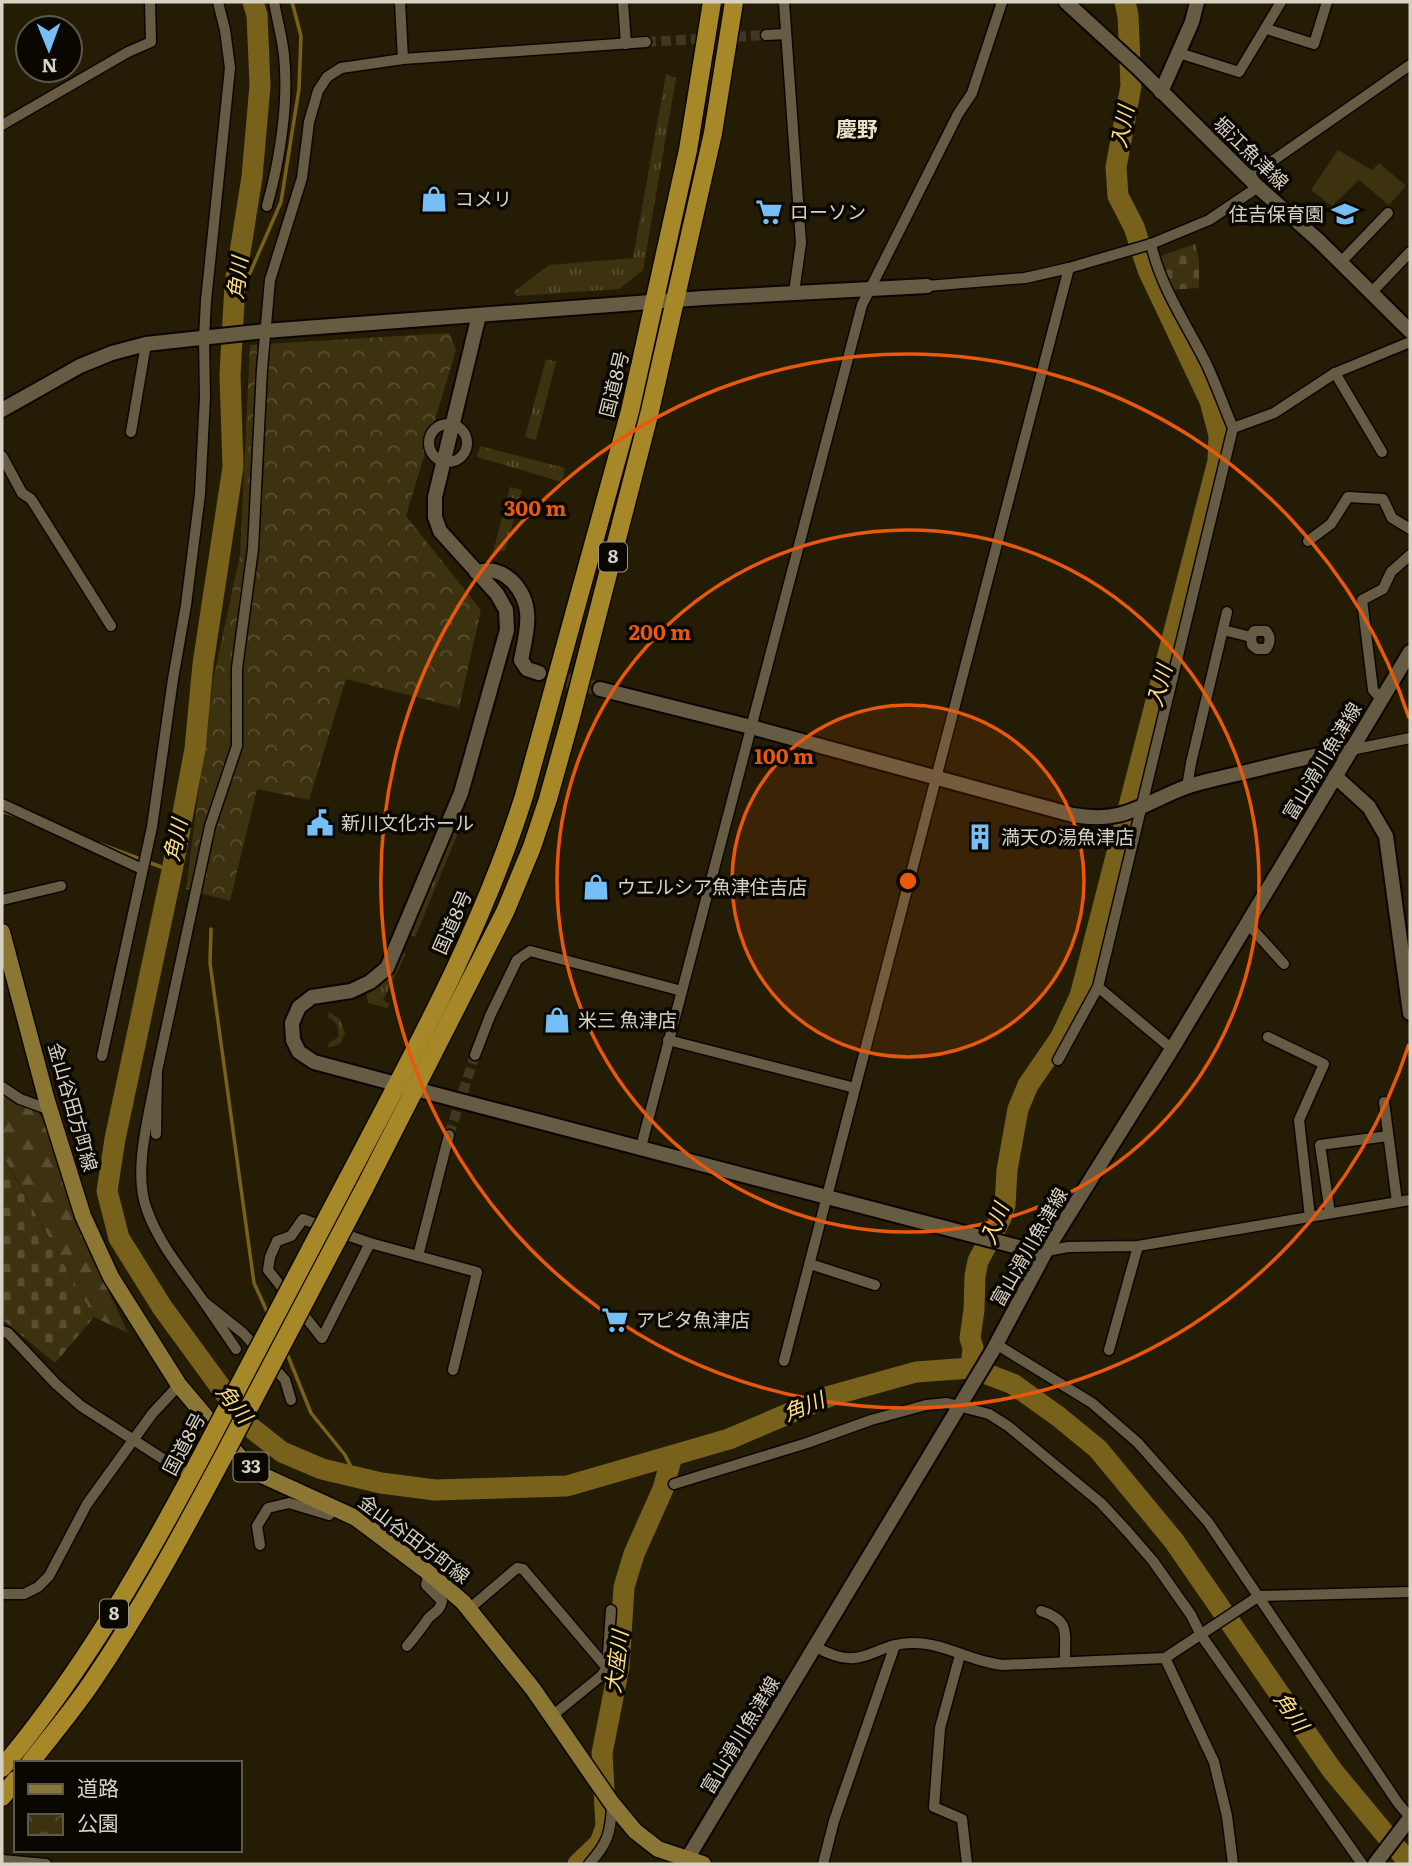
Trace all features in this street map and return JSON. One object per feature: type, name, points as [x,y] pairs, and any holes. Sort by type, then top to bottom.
[{"type":"highway","name":"国道8号","points":[[2,1768],[74,1675],[145,1563],[396,1084],[456,964],[510,841],[548,713],[630,411],[688,150],[712,2]]},
{"type":"highway","name":"8","points":[[32,1761],[90,1685],[161,1573],[416,1089],[505,912],[532,847],[575,704],[650,411],[713,133],[734,2]]},
{"type":"highway","points":[[2,1797],[14,1782]]},
{"type":"main road","name":"金山谷田方町線","points":[[2,932],[50,1110],[83,1216],[111,1277],[179,1385],[243,1461],[264,1476],[356,1518],[429,1573],[469,1609],[552,1716],[612,1804],[658,1849],[691,1863]]},
{"type":"street","points":[[2,125],[150,42],[150,2]]},
{"type":"street","points":[[102,1056],[152,827],[198,506],[206,337],[230,68],[218,2]]},
{"type":"street","points":[[267,206],[276,172],[284,96],[284,56],[274,2]]},
{"type":"street","points":[[400,2],[403,59]]},
{"type":"street","points":[[623,2],[626,44]]},
{"type":"street","points":[[784,2],[801,243],[794,292]]},
{"type":"street","points":[[641,1147],[862,305],[958,114],[972,93],[1002,2]]},
{"type":"street","name":"堀江魚津線","points":[[1066,2],[1410,331]]},
{"type":"street","points":[[1161,92],[1192,22],[1197,2]]},
{"type":"street","points":[[1179,53],[1239,72],[1281,2]]},
{"type":"street","points":[[1267,29],[1314,44],[1327,2]]},
{"type":"street","points":[[766,35],[785,34]]},
{"type":"street","points":[[236,1349],[157,1234],[145,1208],[141,1167],[157,1071],[210,827],[237,746],[237,668],[253,549],[270,280],[302,178],[309,122],[318,91],[327,77],[341,68],[403,59],[646,42]]},
{"type":"street","points":[[2,410],[80,366],[112,353],[146,344],[265,331],[794,292],[1025,278],[1069,268],[1151,244],[1209,220],[1253,182],[1410,65]]},
{"type":"street","points":[[1340,263],[1388,213]]},
{"type":"street","points":[[1058,1060],[1098,988],[1233,428],[1207,365],[1166,290],[1151,244]]},
{"type":"street","points":[[1372,292],[1410,252]]},
{"type":"street","points":[[783,1362],[1069,268]]},
{"type":"street","points":[[479,315],[435,497],[435,517],[440,531],[496,593],[506,610],[507,630],[461,793],[387,968],[370,982],[351,991],[312,997],[299,1006],[292,1023],[293,1040],[299,1052],[314,1062],[396,1084],[1018,1247],[1046,1251],[1068,1247],[1138,1245],[1410,1200]]},
{"type":"street","points":[[1233,428],[1274,413],[1335,373],[1410,342]]},
{"type":"street","points":[[131,432],[146,344]]},
{"type":"street","points":[[1335,373],[1382,452]]},
{"type":"street","points":[[2,456],[22,493],[32,499],[111,626]]},
{"type":"street","points":[[1308,541],[1331,524],[1348,497],[1383,499],[1392,518],[1410,529]]},
{"type":"street","points":[[1381,699],[1373,690],[1362,600],[1383,589],[1391,572],[1410,555]]},
{"type":"street","points":[[476,572],[490,569],[503,572],[521,590],[527,606],[529,624],[521,660],[527,669],[539,673]]},
{"type":"street","points":[[1187,787],[1227,612]]},
{"type":"street","points":[[1223,630],[1251,637]]},
{"type":"street","name":"富山滑川魚津線","points":[[691,1863],[994,1348],[1046,1251],[1172,1049],[1410,652]]},
{"type":"street","points":[[600,689],[1096,819],[1114,817],[1140,808],[1187,787],[1321,754],[1410,738]]},
{"type":"street","points":[[1335,776],[1369,807],[1386,836],[1410,1013]]},
{"type":"street","points":[[2,804],[142,869]]},
{"type":"street","points":[[2,900],[61,886]]},
{"type":"street","points":[[1247,923],[1284,964]]},
{"type":"street","points":[[475,1055],[517,960],[530,951],[682,991]]},
{"type":"street","points":[[1098,988],[1172,1049]]},
{"type":"street","points":[[1268,1037],[1324,1064],[1299,1120],[1310,1217]]},
{"type":"street","points":[[668,1040],[855,1088]]},
{"type":"street","points":[[156,1134],[157,1071]]},
{"type":"street","points":[[2,1087],[20,1099],[50,1110]]},
{"type":"street","points":[[1384,1102],[1397,1202]]},
{"type":"street","points":[[418,1256],[449,1135]]},
{"type":"street","points":[[1330,1213],[1320,1145],[1388,1136]]},
{"type":"street","points":[[370,1243],[322,1338],[268,1270],[277,1241],[291,1236],[303,1219],[370,1243],[477,1272],[453,1370]]},
{"type":"street","points":[[1109,1350],[1138,1245]]},
{"type":"street","points":[[810,1264],[875,1285]]},
{"type":"street","points":[[204,1302],[243,1333],[285,1380],[291,1400]]},
{"type":"street","points":[[2,1331],[81,1406],[191,1477]]},
{"type":"street","points":[[994,1348],[1092,1403],[1138,1443],[1208,1522],[1256,1598],[1410,1819],[1375,1864]]},
{"type":"street","points":[[2,1594],[24,1594],[38,1587],[49,1576],[87,1504],[152,1414],[179,1385]]},
{"type":"street","points":[[674,1484],[807,1443],[871,1420],[926,1405],[947,1403],[989,1414],[1008,1426],[1101,1503],[1153,1561],[1362,1864]]},
{"type":"street","points":[[260,1545],[257,1526],[268,1508],[289,1503],[329,1514],[334,1506]]},
{"type":"street","points":[[469,1609],[517,1568],[523,1569],[607,1668]]},
{"type":"street","points":[[407,1646],[423,1628],[425,1621],[440,1610],[442,1605],[442,1601],[426,1585],[429,1573]]},
{"type":"street","points":[[816,1647],[830,1655],[852,1659],[870,1656],[895,1644],[929,1644],[986,1663],[1003,1665],[1165,1658],[1256,1598],[1303,1593],[1410,1592]]},
{"type":"street","points":[[552,1716],[607,1668],[611,1610]]},
{"type":"street","points":[[1041,1611],[1057,1616],[1064,1626],[1065,1662]]},
{"type":"street","points":[[823,1864],[834,1821],[895,1644]]},
{"type":"street","points":[[960,1655],[940,1728],[934,1807],[962,1819],[967,1864]]},
{"type":"street","points":[[1165,1658],[1214,1762],[1227,1816],[1233,1864]]},
{"type":"street","points":[[589,1864],[603,1849],[611,1833],[612,1804]]},
{"type":"street","points":[[2,1860],[46,1864]]},
{"type":"green space","points":[[666,74],[676,78],[643,270],[619,289],[517,296],[514,292],[549,265],[633,258]]},
{"type":"green space","points":[[1338,150],[1372,170],[1379,163],[1406,186],[1389,205],[1359,180],[1332,206],[1311,190]]},
{"type":"green space","points":[[1195,244],[1199,260],[1199,288],[1170,290],[1159,261],[1161,256]]},
{"type":"green space","points":[[449,333],[456,350],[406,516],[481,610],[459,708],[346,679],[309,800],[257,789],[230,901],[186,889],[213,680],[240,555],[250,345]]},
{"type":"green space","points":[[546,359],[556,362],[536,440],[525,437]]},
{"type":"green space","points":[[480,446],[565,468],[562,482],[477,457]]},
{"type":"green space","points":[[510,487],[522,490],[505,551],[493,552]]},
{"type":"green space","points":[[460,815],[465,816],[415,937],[410,935]]},
{"type":"green space","points":[[402,952],[406,954],[383,1000],[390,1004],[387,1008],[368,1003],[366,992],[385,978]]},
{"type":"green space","points":[[329,1012],[340,1019],[345,1033],[340,1044],[327,1048],[330,1042],[339,1037],[337,1025],[328,1018]]},
{"type":"green space","points":[[2,1093],[39,1112],[55,1144],[77,1224],[128,1333],[94,1317],[2,1154]]},
{"type":"green space","points":[[2,1155],[94,1317],[55,1363],[2,1319]]},
{"type":"waterway","name":"角川","points":[[253,2],[257,15],[260,85],[252,177],[235,284],[230,375],[233,467],[203,664],[195,749],[115,1139],[107,1191],[119,1238],[162,1307],[249,1426],[282,1452],[322,1469],[381,1483],[435,1490],[567,1486],[729,1439],[830,1396],[916,1372],[971,1368],[1013,1384],[1098,1449],[1174,1541],[1332,1770],[1410,1864]]},
{"type":"waterway","points":[[235,284],[250,273],[281,202],[299,89],[301,36],[292,2]]},
{"type":"waterway","name":"入川","points":[[971,1368],[973,1348],[970,1338],[975,1276],[978,1261],[1005,1205],[1007,1170],[1018,1109],[1028,1085],[1061,1037],[1080,996],[1218,461],[1219,435],[1210,401],[1148,270],[1134,227],[1118,196],[1116,167],[1131,86],[1125,2]]},
{"type":"waterway","points":[[2,811],[20,817]]},
{"type":"waterway","points":[[100,844],[172,871]]},
{"type":"waterway","points":[[211,929],[210,963],[254,1283],[269,1316]]},
{"type":"waterway","points":[[286,1351],[311,1413],[345,1455],[356,1477]]},
{"type":"waterway","name":"大座川","points":[[578,1864],[600,1843],[606,1826],[602,1753],[619,1667],[624,1587],[634,1554],[663,1489],[672,1456]]},
{"type":"tunnel","points":[[646,42],[766,35]]},
{"type":"tunnel","points":[[547,675],[600,689]]},
{"type":"tunnel","points":[[449,1135],[475,1055]]},
{"type":"place","name":"コメリ","points":[[434,199]]},
{"type":"place","name":"ローソン","points":[[769,212]]},
{"type":"place","name":"住吉保育園","points":[[1345,214]]},
{"type":"place","name":"新川文化ホール","points":[[320,823]]},
{"type":"place","name":"満天の湯魚津店","points":[[980,837]]},
{"type":"place","name":"ウエルシア魚津住吉店","points":[[596,887]]},
{"type":"place","name":"米三 魚津店","points":[[557,1020]]},
{"type":"place","name":"アピタ魚津店","points":[[615,1320]]},
{"type":"district","name":"慶野","points":[[857,130]]}]
